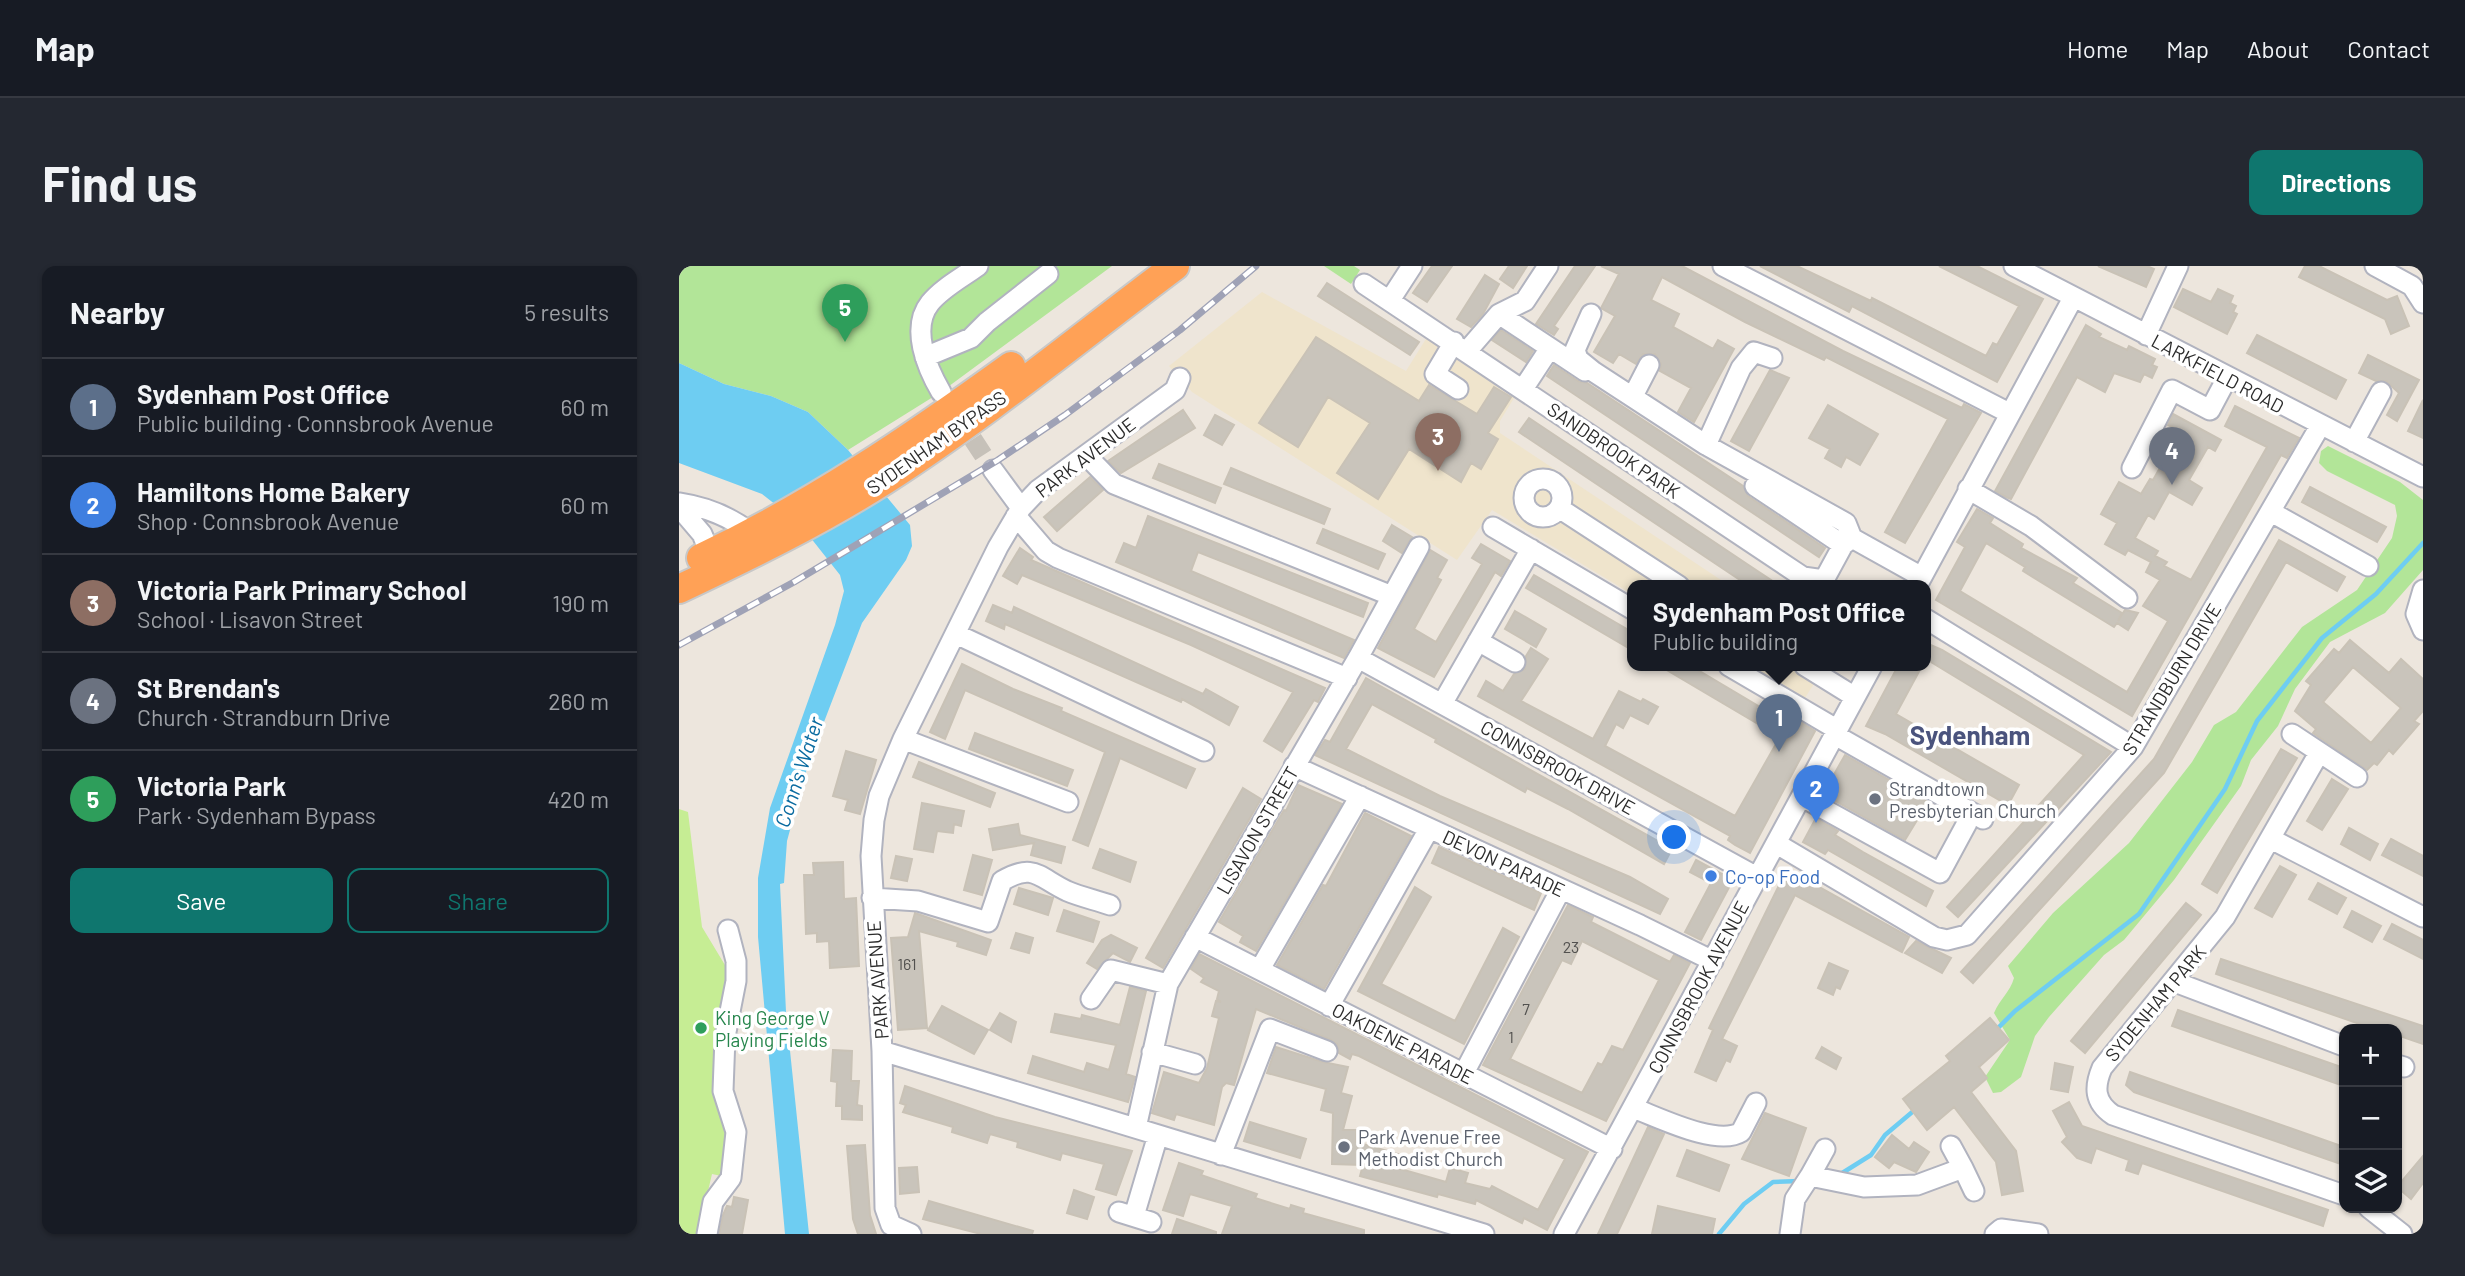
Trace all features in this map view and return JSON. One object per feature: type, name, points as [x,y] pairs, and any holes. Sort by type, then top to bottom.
[{"type":"highway","name":"SYDENHAM BYPASS","points":[[879,472],[1149,266]]},
{"type":"highway","name":"SYDENHAM BYPASS","points":[[679,589],[768,531],[879,472],[981,412],[1175,266]]},
{"type":"highway","name":"SYDENHAM BYPASS","points":[[679,568],[768,531]]},
{"type":"street","points":[[941,391],[925,357],[922,321],[929,304],[978,266]]},
{"type":"street","points":[[1390,300],[1412,266]]},
{"type":"street","points":[[1458,389],[1435,374],[1461,346],[1499,314],[1525,300],[1548,266]]},
{"type":"street","points":[[1723,266],[2009,413]]},
{"type":"street","name":"LARKFIELD ROAD","points":[[2014,266],[2423,477]]},
{"type":"street","points":[[2146,335],[2178,266]]},
{"type":"street","points":[[2375,266],[2411,286],[2423,303]]},
{"type":"street","points":[[925,357],[971,338],[1048,274]]},
{"type":"street","name":"SANDBROOK PARK","points":[[1364,284],[1461,346],[1803,577],[1824,580],[1848,541]]},
{"type":"street","points":[[1920,580],[2073,298]]},
{"type":"street","points":[[1499,314],[1848,541],[1917,580]]},
{"type":"street","points":[[1591,314],[1577,341],[1578,359],[1706,445],[1846,523],[1848,541]]},
{"type":"street","points":[[1523,389],[1550,348]]},
{"type":"street","points":[[1706,445],[1741,368],[1754,352],[1772,358]]},
{"type":"street","points":[[1633,396],[1649,365]]},
{"type":"street","points":[[2132,468],[2172,390],[2210,410],[2227,378]]},
{"type":"street","name":"PARK AVENUE","points":[[1177,387],[1038,490],[1019,512],[998,547],[903,739],[879,796],[874,820],[872,898],[882,1051],[1475,1233]]},
{"type":"street","points":[[2354,442],[2381,392]]},
{"type":"street","name":"STRANDBURN DRIVE","points":[[1777,844],[1934,937],[1958,939],[1975,929],[2133,747],[2320,426]]},
{"type":"street","points":[[1086,455],[1114,484],[1392,596]]},
{"type":"street","points":[[993,470],[1046,551],[1346,678]]},
{"type":"street","points":[[1969,489],[2031,526],[2127,598]]},
{"type":"street","points":[[679,505],[698,505],[768,531]]},
{"type":"street","points":[[679,505],[702,534],[710,553]]},
{"type":"street","points":[[1559,508],[1670,580]]},
{"type":"street","points":[[2271,512],[2368,566]]},
{"type":"street","points":[[1493,527],[1627,606]]},
{"type":"street","name":"LISAVON STREET","points":[[1136,1128],[1168,984],[1359,657],[1419,547]]},
{"type":"street","points":[[1443,704],[1531,549]]},
{"type":"street","points":[[2423,590],[2416,614],[2423,630]]},
{"type":"street","points":[[1931,622],[2133,747]]},
{"type":"street","points":[[956,634],[1205,751]]},
{"type":"street","points":[[1478,641],[1515,662]]},
{"type":"street","name":"CONNSBROOK DRIVE","points":[[1359,657],[1757,877]]},
{"type":"street","points":[[1737,671],[1975,821],[1940,873],[1802,797]]},
{"type":"street","points":[[1813,671],[1855,697]]},
{"type":"street","name":"CONNSBROOK AVENUE","points":[[1564,1234],[1869,671]]},
{"type":"street","points":[[2292,734],[2357,777]]},
{"type":"street","points":[[903,739],[1068,802]]},
{"type":"street","name":"SYDENHAM PARK","points":[[2319,753],[2225,917],[2175,982],[2102,1068],[2096,1090],[2103,1108],[2112,1115],[2339,1193]]},
{"type":"street","name":"DEVON PARADE","points":[[1294,766],[1713,961]]},
{"type":"street","points":[[1259,969],[1360,796]]},
{"type":"street","points":[[1329,1006],[1429,829]]},
{"type":"street","points":[[2271,839],[2423,916]]},
{"type":"street","points":[[872,898],[918,901],[988,922],[1002,881],[1026,871],[1038,873],[1067,891],[1110,905]]},
{"type":"street","points":[[1464,1073],[1560,889]]},
{"type":"street","points":[[707,1234],[713,1202],[731,1178],[736,1132],[723,1091],[725,1037],[736,981],[736,961],[728,930]]},
{"type":"street","name":"OAKDENE PARADE","points":[[1195,937],[1612,1149]]},
{"type":"street","points":[[1091,999],[1111,970],[1121,970],[1168,984]]},
{"type":"street","points":[[2175,982],[2339,1044]]},
{"type":"street","points":[[1221,1155],[1270,1029],[1327,1051]]},
{"type":"street","points":[[882,1051],[885,1208],[891,1225],[911,1234]]},
{"type":"street","points":[[1152,1052],[1195,1064]]},
{"type":"street","points":[[1633,1108],[1706,1134],[1726,1136],[1741,1132],[1756,1103]]},
{"type":"street","points":[[1135,1217],[1158,1135]]},
{"type":"street","points":[[1951,1146],[1975,1191]]},
{"type":"street","points":[[1790,1234],[1794,1199],[1825,1149]]},
{"type":"street","points":[[1810,1175],[1864,1187],[1917,1185],[1963,1168]]},
{"type":"street","points":[[2375,1213],[2402,1234]]},
{"type":"street","points":[[1995,1234],[2001,1229],[2038,1234]]},
{"type":"shaded area","points":[[1262,292],[1406,371],[1429,334],[1517,393],[1500,421],[1500,433],[1721,580],[1627,580],[1627,591],[1492,510],[1457,560],[1192,392],[1169,366]]},
{"type":"shaded area","points":[[1760,671],[1822,671],[1805,698]]},
{"type":"green space","points":[[679,266],[1112,266],[941,392],[848,450],[808,412],[771,396],[724,384],[679,363]]},
{"type":"green space","points":[[1324,266],[1354,266],[1360,270],[1351,284]]},
{"type":"green space","points":[[2328,446],[2400,482],[2423,500],[2423,570],[2385,613],[2330,642],[2295,689],[2278,726],[2251,760],[2241,786],[2174,880],[2124,940],[2104,955],[2049,1017],[2035,1036],[2021,1077],[2001,1092],[1993,1093],[1985,1077],[2010,1040],[1994,1013],[2014,978],[2008,966],[2053,913],[2129,843],[2192,762],[2214,725],[2236,712],[2302,627],[2357,590],[2392,538],[2397,516],[2395,505],[2327,471],[2319,463],[2321,451]]},
{"type":"green space","name":"King George V Playing Fields","points":[[679,809],[688,812],[702,927],[731,975],[717,1094],[725,1129],[726,1177],[712,1174],[698,1234],[679,1234]]},
{"type":"water","name":"Conn's Water","points":[[679,363],[724,384],[771,396],[808,412],[848,450],[910,525],[912,546],[906,560],[862,623],[809,761],[787,841],[784,883],[780,884],[786,1012],[809,1234],[785,1234],[758,937],[758,878],[770,808],[835,625],[844,591],[840,575],[799,523],[762,494],[679,463]]},
{"type":"building","points":[[1432,266],[1452,266],[1427,302],[1413,293]]},
{"type":"building","points":[[1509,266],[1527,266],[1513,288],[1500,279]]},
{"type":"building","points":[[1575,266],[1595,266],[1554,326],[1558,329],[1554,335],[1536,324]]},
{"type":"building","points":[[1601,266],[1682,266],[1843,351],[1962,408],[1964,404],[1981,413],[1905,543],[1885,532],[1948,419],[1826,357],[1824,360],[1745,322],[1662,277],[1651,300],[1679,314],[1673,327],[1713,349],[1718,340],[1734,349],[1694,422],[1678,412],[1691,388],[1660,371],[1661,364],[1655,354],[1643,354],[1636,364],[1619,354],[1613,363],[1594,352],[1615,316],[1601,308],[1619,274]]},
{"type":"building","points":[[1760,266],[1797,266],[1871,301],[1872,298],[1986,356],[1993,343],[1997,345],[2019,306],[1939,266],[1977,266],[2043,299],[1997,382],[1852,306],[1849,312]]},
{"type":"building","points":[[2098,266],[2147,266],[2154,269],[2146,287]]},
{"type":"building","points":[[2305,266],[2319,266],[2387,300],[2397,296],[2409,326],[2391,334],[2385,319],[2299,277]]},
{"type":"building","points":[[1485,275],[1499,284],[1483,314],[1471,327],[1457,319]]},
{"type":"building","points":[[1327,283],[1419,342],[1410,355],[1318,296]]},
{"type":"building","points":[[2183,289],[2211,302],[2218,289],[2233,296],[2230,303],[2236,306],[2233,312],[2237,314],[2227,334],[2174,307]]},
{"type":"building","points":[[2086,325],[2101,334],[2099,337],[2127,350],[2129,346],[2155,359],[2152,365],[2157,367],[2152,378],[2144,374],[2140,382],[2114,373],[2105,392],[2077,377],[2011,499],[2006,497],[1995,491]]},
{"type":"building","points":[[1501,330],[1533,351],[1526,362],[1492,340]]},
{"type":"building","points":[[2257,335],[2346,380],[2336,399],[2247,353]]},
{"type":"building","points":[[1316,337],[1419,401],[1429,385],[1477,414],[1494,387],[1511,397],[1488,433],[1498,439],[1481,469],[1471,463],[1461,482],[1409,449],[1378,499],[1337,473],[1370,423],[1328,397],[1298,447],[1259,423]]},
{"type":"building","points":[[2368,355],[2419,380],[2397,421],[2387,415],[2399,393],[2386,381],[2376,381],[2359,373]]},
{"type":"building","points":[[1554,365],[1578,381],[1587,383],[1743,486],[1748,496],[1825,548],[1819,557],[1547,376]]},
{"type":"building","points":[[1770,370],[1789,378],[1749,451],[1731,441]]},
{"type":"building","points":[[2423,400],[2423,438],[2408,431]]},
{"type":"building","points":[[1828,405],[1878,434],[1860,465],[1846,457],[1841,467],[1825,458],[1830,449],[1809,438]]},
{"type":"building","points":[[2235,406],[2299,438],[2287,458],[2281,455],[2132,716],[1936,600],[1965,547],[1957,542],[1977,509],[1993,518],[1990,523],[2023,544],[2021,548],[2077,578],[2073,583],[2122,613],[2118,621],[2125,610],[2138,613],[2128,630],[2117,623],[2114,627],[2023,571],[2025,567],[1986,543],[1960,591],[2127,692],[2168,621],[2143,606],[2160,580],[2146,572],[2151,562],[2128,550],[2125,555],[2105,544],[2117,523],[2101,514],[2119,482],[2141,494],[2150,479],[2153,480],[2181,431],[2168,425],[2173,414],[2221,440],[2215,451],[2208,447],[2189,480],[2202,488],[2192,505],[2169,492],[2154,519],[2148,515],[2135,538],[2158,551],[2155,556],[2167,562],[2164,566],[2191,580],[2267,447],[2225,426]]},
{"type":"building","points":[[1183,410],[1195,428],[1121,473],[1108,461]]},
{"type":"building","points":[[1215,415],[1234,425],[1222,445],[1204,435]]},
{"type":"building","points":[[1529,418],[1771,580],[1740,580],[1519,432]]},
{"type":"building","points":[[1159,464],[1221,488],[1215,503],[1153,478]]},
{"type":"building","points":[[1231,468],[1330,509],[1324,524],[1224,484]]},
{"type":"building","points":[[1090,477],[1103,490],[1057,531],[1044,517]]},
{"type":"building","points":[[2310,487],[2386,527],[2377,542],[2302,502]]},
{"type":"building","points":[[1148,516],[1368,603],[1363,617],[1198,552],[1191,571],[1354,640],[1344,658],[1116,562],[1124,543],[1136,548]]},
{"type":"building","points":[[1392,525],[1412,537],[1402,553],[1383,541]]},
{"type":"building","points":[[1323,529],[1385,554],[1378,569],[1317,543]]},
{"type":"building","points":[[2279,540],[2345,577],[2337,591],[2286,562],[2164,773],[1973,983],[1961,972],[2154,759]]},
{"type":"building","points":[[1481,544],[1510,561],[1501,576],[1495,572],[1434,677],[1378,648],[1430,550],[1447,560],[1437,578],[1441,580],[1414,629],[1436,642],[1482,564],[1472,558]]},
{"type":"building","points":[[1020,548],[1033,557],[1031,560],[1325,688],[1318,702],[1314,700],[1282,752],[1264,741],[1293,692],[1191,645],[1022,575],[1017,584],[1003,576]]},
{"type":"building","points":[[1534,575],[1627,629],[1627,647],[1526,588]]},
{"type":"building","points":[[993,605],[1012,613],[1014,607],[1203,694],[1206,689],[1238,707],[1229,725],[1182,699],[1181,702],[1005,624],[1004,629],[986,621]]},
{"type":"building","points":[[1515,611],[1546,629],[1536,647],[1505,629]]},
{"type":"building","points":[[2350,640],[2389,673],[2401,659],[2423,679],[2423,711],[2414,721],[2419,724],[2393,754],[2389,750],[2377,765],[2374,763],[2367,770],[2313,733],[2316,729],[2295,711],[2311,685],[2306,681],[2334,649],[2339,653]],"holes":[[[2353,667],[2401,708],[2371,743],[2323,702]]]},
{"type":"building","points":[[1931,645],[2111,752],[1958,917],[1947,907],[2084,755],[1931,662]]},
{"type":"building","points":[[1531,648],[1548,659],[1521,701],[1593,739],[1619,691],[1658,707],[1648,724],[1630,715],[1623,728],[1616,724],[1605,746],[1735,816],[1780,737],[1668,671],[1699,671],[1787,723],[1791,716],[1815,731],[1750,853],[1728,840],[1730,836],[1478,696],[1486,681],[1503,691],[1514,674],[1525,669],[1526,656]]},
{"type":"building","points":[[962,664],[1013,689],[1062,708],[1061,711],[1195,769],[1186,788],[1120,758],[1088,846],[1073,840],[1105,752],[965,690],[945,739],[930,732]]},
{"type":"building","points":[[1895,671],[1919,671],[1896,714],[2019,785],[2008,805],[1885,734],[1866,726]]},
{"type":"building","points":[[1366,678],[1672,849],[1664,864],[1568,809],[1527,788],[1525,792],[1372,704],[1346,749],[1440,796],[1630,877],[1668,899],[1660,914],[1315,755],[1325,740],[1330,742]]},
{"type":"building","points":[[975,733],[1073,770],[1067,786],[969,749]]},
{"type":"building","points":[[2281,749],[2297,758],[2217,893],[2202,884]]},
{"type":"building","points":[[846,751],[876,760],[860,814],[845,810],[848,800],[833,796]]},
{"type":"building","name":"Strandtown Presbyterian Church","points":[[1845,755],[1928,802],[1905,840],[1823,794]]},
{"type":"building","points":[[919,762],[995,793],[990,807],[913,777]]},
{"type":"building","points":[[2332,779],[2348,789],[2322,830],[2307,821]]},
{"type":"building","points":[[1298,785],[1342,804],[1256,951],[1240,942],[1243,936],[1219,922],[1284,810],[1286,811]]},
{"type":"building","points":[[1243,788],[1261,799],[1163,968],[1146,958]]},
{"type":"building","points":[[922,803],[964,811],[961,826],[954,824],[953,833],[937,831],[933,852],[914,849]]},
{"type":"building","points":[[1365,813],[1411,836],[1324,989],[1277,965],[1323,885],[1326,886]]},
{"type":"building","points":[[1816,818],[1838,831],[1835,835],[1933,891],[1926,906],[1828,850],[1825,854],[1803,842]]},
{"type":"building","points":[[1018,824],[1020,835],[1065,847],[1061,863],[1031,855],[1034,843],[993,850],[989,829]]},
{"type":"building","points":[[2349,828],[2378,844],[2370,860],[2341,844]]},
{"type":"building","points":[[2391,839],[2423,856],[2423,876],[2382,855]]},
{"type":"building","points":[[1439,847],[1541,893],[1534,910],[1432,863]]},
{"type":"building","points":[[1100,849],[1136,862],[1130,882],[1093,868]]},
{"type":"building","points":[[973,855],[992,860],[982,895],[964,890]]},
{"type":"building","points":[[896,856],[912,859],[907,881],[891,878]]},
{"type":"building","points":[[1696,860],[1733,880],[1701,940],[1685,932],[1711,883],[1690,872]]},
{"type":"building","points":[[843,862],[844,899],[856,898],[859,966],[830,968],[829,941],[817,942],[817,933],[806,934],[804,875],[814,875],[813,863]]},
{"type":"building","points":[[2280,866],[2296,875],[2272,917],[2255,908]]},
{"type":"building","points":[[1787,869],[1909,937],[1902,952],[1795,895],[1722,1039],[1737,1046],[1730,1062],[1726,1060],[1716,1081],[1695,1072],[1713,1030],[1709,1028]]},
{"type":"building","points":[[2318,883],[2346,898],[2337,914],[2309,899]]},
{"type":"building","points":[[1415,887],[1431,897],[1381,984],[1455,1021],[1503,928],[1519,937],[1464,1044],[1358,991]]},
{"type":"building","points":[[1019,888],[1053,898],[1048,915],[1014,904]]},
{"type":"building","points":[[2186,903],[2201,915],[2085,1053],[2071,1041]]},
{"type":"building","points":[[1568,905],[1593,917],[1591,922],[1670,962],[1674,955],[1690,963],[1606,1121],[1483,1065]],"holes":[[[1582,941],[1659,980],[1623,1050],[1612,1046],[1602,1065],[1598,1063],[1582,1093],[1510,1059],[1562,960],[1571,964]]]},
{"type":"building","points":[[1064,910],[1099,922],[1093,942],[1057,931]]},
{"type":"building","points":[[2352,911],[2381,926],[2372,942],[2344,927]]},
{"type":"building","points":[[915,913],[991,940],[986,955],[957,946],[958,942],[919,931],[927,1028],[898,1030],[891,938],[908,937]]},
{"type":"building","points":[[2392,924],[2423,940],[2423,959],[2384,939]]},
{"type":"building","points":[[1016,933],[1033,938],[1029,953],[1011,948]]},
{"type":"building","points":[[1111,935],[1137,948],[1130,962],[1113,953],[1097,969],[1087,963],[1102,940]]},
{"type":"building","points":[[1916,941],[1951,958],[1942,973],[1905,953]]},
{"type":"building","points":[[1199,954],[1588,1152],[1547,1230],[1524,1218],[1522,1223],[1476,1200],[1475,1204],[1438,1194],[1437,1197],[1360,1176],[1363,1165],[1332,1164],[1333,1113],[1321,1110],[1326,1089],[1267,1073],[1276,1047],[1348,1067],[1341,1093],[1352,1096],[1343,1130],[1356,1130],[1356,1142],[1401,1155],[1397,1168],[1446,1182],[1450,1168],[1468,1173],[1465,1183],[1490,1189],[1492,1186],[1538,1210],[1565,1159],[1359,1056],[1352,1054],[1350,1059],[1339,1053],[1337,1044],[1331,1040],[1256,1009],[1234,1085],[1226,1083],[1222,1087],[1214,1125],[1176,1114],[1174,1120],[1152,1113],[1164,1072],[1199,1083],[1207,1068],[1219,1018],[1212,1016],[1216,1001],[1221,1002],[1217,999],[1219,991],[1201,982],[1204,978],[1191,969]]},
{"type":"building","points":[[2221,959],[2423,1026],[2423,1044],[2402,1037],[2402,1024],[2360,1024],[2216,974]]},
{"type":"building","points":[[1829,963],[1848,971],[1840,989],[1836,987],[1833,995],[1818,988]]},
{"type":"building","points":[[1130,987],[1146,991],[1126,1074],[1135,1077],[1128,1102],[1028,1073],[1033,1056],[1084,1072],[1087,1063],[1109,1070],[1116,1045],[1051,1032],[1055,1014],[1081,1019],[1082,1015],[1120,1025]]},
{"type":"building","points":[[942,1006],[988,1030],[974,1054],[928,1030]]},
{"type":"building","points":[[2178,1010],[2339,1066],[2339,1084],[2172,1026]]},
{"type":"building","points":[[1000,1013],[1016,1022],[1011,1042],[990,1030]]},
{"type":"building","points":[[1990,1018],[2009,1040],[1979,1067],[1987,1078],[1971,1092],[2016,1151],[2023,1191],[2002,1195],[1996,1162],[1954,1107],[1927,1130],[1903,1099],[1950,1061],[1946,1056]]},
{"type":"building","points":[[1822,1047],[1841,1058],[1836,1069],[1816,1058]]},
{"type":"building","points":[[833,1050],[852,1051],[851,1081],[859,1081],[857,1105],[862,1106],[862,1120],[842,1119],[842,1106],[836,1106],[837,1082],[831,1081]]},
{"type":"building","points":[[2055,1063],[2073,1067],[2068,1092],[2051,1089]]},
{"type":"building","points":[[2130,1072],[2339,1145],[2339,1163],[2134,1092],[2126,1085]]},
{"type":"building","points":[[905,1086],[995,1117],[1132,1151],[1116,1195],[1096,1189],[1104,1164],[1062,1153],[1060,1160],[1017,1147],[1018,1142],[990,1134],[987,1143],[952,1132],[953,1127],[903,1112],[906,1105],[900,1103]]},
{"type":"building","points":[[2069,1102],[2082,1126],[2328,1210],[2323,1226],[2142,1163],[2138,1174],[2126,1170],[2129,1160],[2096,1148],[2091,1163],[2077,1158],[2062,1142],[2067,1137],[2053,1111]]},
{"type":"building","points":[[1765,1113],[1806,1128],[1789,1176],[1742,1159]]},
{"type":"building","points":[[1250,1122],[1306,1139],[1300,1158],[1244,1141]]},
{"type":"building","points":[[1648,1127],[1664,1134],[1617,1234],[1598,1234]]},
{"type":"building","points":[[1892,1135],[1909,1149],[1914,1142],[1929,1152],[1916,1172],[1894,1162],[1889,1168],[1875,1157]]},
{"type":"building","points":[[865,1145],[870,1215],[876,1234],[858,1234],[853,1219],[847,1146]]},
{"type":"building","points":[[1687,1150],[1729,1165],[1719,1191],[1677,1176]]},
{"type":"building","points":[[2423,1156],[2423,1183],[2411,1199],[2402,1191],[2402,1181]]},
{"type":"building","points":[[1179,1163],[1203,1171],[1201,1175],[1257,1194],[1255,1198],[1290,1209],[1291,1205],[1304,1209],[1303,1213],[1364,1230],[1364,1234],[1222,1234],[1232,1206],[1190,1194],[1183,1216],[1163,1210]]},
{"type":"building","points":[[917,1167],[919,1192],[900,1194],[899,1168]]},
{"type":"building","points":[[1074,1190],[1094,1197],[1087,1219],[1067,1213]]},
{"type":"building","points":[[734,1197],[748,1200],[742,1234],[719,1234],[723,1215],[727,1206],[732,1207]]},
{"type":"building","points":[[929,1201],[1033,1231],[1032,1234],[981,1234],[923,1219]]},
{"type":"building","points":[[1658,1206],[1715,1219],[1712,1234],[1652,1234]]},
{"type":"building","points":[[1177,1219],[1216,1232],[1216,1234],[1172,1234]]},
{"type":"waterway","points":[[1995,1031],[2015,1011],[2139,914],[2225,789],[2257,721],[2322,638],[2376,594],[2423,543]]},
{"type":"waterway","points":[[1839,1175],[1871,1155],[1885,1135],[1917,1108]]},
{"type":"waterway","points":[[1719,1234],[1744,1204],[1773,1182],[1800,1181]]},
{"type":"tunnel","points":[[957,415],[993,470]]},
{"type":"railway","points":[[679,645],[794,582],[998,460],[1065,415],[1180,330],[1256,266]]},
{"type":"place","name":"Victoria Park","points":[[845,342]]},
{"type":"place","name":"Victoria Park Primary School","points":[[1438,471]]},
{"type":"place","name":"St Brendan's","points":[[2172,485]]},
{"type":"place","name":"Sydenham Post Office","points":[[1779,752]]},
{"type":"place","name":"Strandtown Presbyterian Church","points":[[1875,799]]},
{"type":"place","name":"Hamiltons Home Bakery","points":[[1816,823]]},
{"type":"place","name":"Co-op Food","points":[[1711,876]]},
{"type":"place","name":"King George V Playing Fields","points":[[701,1028]]},
{"type":"place","name":"Park Avenue Free Methodist Church","points":[[1344,1147]]},
{"type":"district","name":"Sydenham","points":[[1970,734]]}]
